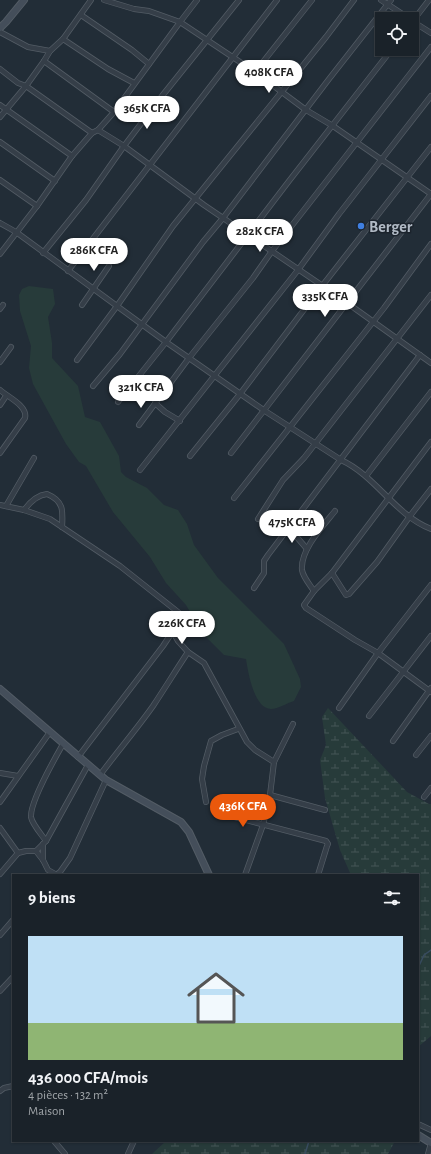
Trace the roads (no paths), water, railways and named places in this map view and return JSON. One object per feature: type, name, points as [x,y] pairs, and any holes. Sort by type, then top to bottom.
[{"type":"street","points":[[0,28],[3,21],[24,0]]},
{"type":"street","points":[[0,117],[5,109],[26,86],[44,62],[50,51],[63,39],[91,0]]},
{"type":"street","points":[[104,0],[134,9],[149,11],[180,22],[255,72],[281,93],[357,142],[431,194],[265,411],[231,453]]},
{"type":"street","points":[[0,254],[37,206],[72,156],[92,133],[98,130],[114,112],[197,0]]},
{"type":"street","points":[[43,253],[86,200],[124,146],[240,0]]},
{"type":"street","points":[[68,271],[277,0]]},
{"type":"street","points":[[255,72],[312,0]]},
{"type":"street","points":[[77,360],[117,306],[172,226],[281,93],[354,0]]},
{"type":"street","points":[[381,0],[398,12]]},
{"type":"street","points":[[93,386],[120,354],[203,242],[224,218],[328,80],[391,0]]},
{"type":"street","points":[[419,12],[429,0]]},
{"type":"street","points":[[81,15],[149,64]]},
{"type":"street","points":[[419,25],[431,32]]},
{"type":"street","points":[[0,32],[28,47],[50,51]]},
{"type":"street","points":[[63,39],[108,69],[134,83]]},
{"type":"street","points":[[139,425],[431,47]]},
{"type":"street","points":[[118,402],[387,56]]},
{"type":"street","points":[[44,62],[114,112]]},
{"type":"street","points":[[0,69],[18,83],[26,86],[92,133]]},
{"type":"street","points":[[140,470],[298,270],[381,159],[431,96]]},
{"type":"street","points":[[0,106],[72,156]]},
{"type":"street","points":[[98,130],[124,146],[431,363]]},
{"type":"street","points":[[0,142],[55,180]]},
{"type":"street","points":[[190,456],[240,394],[431,147]]},
{"type":"street","points":[[0,180],[37,206]]},
{"type":"street","points":[[0,224],[16,232],[166,342],[240,394],[341,460],[352,465],[410,516],[431,529]]},
{"type":"street","points":[[234,498],[387,304],[431,244]]},
{"type":"street","points":[[82,305],[109,266]]},
{"type":"street","points":[[258,520],[282,480],[304,458],[431,295]]},
{"type":"street","points":[[0,362],[11,346]]},
{"type":"street","points":[[254,588],[264,573],[264,560],[420,356]]},
{"type":"street","points":[[0,390],[22,407],[26,415],[0,453]]},
{"type":"street","points":[[366,476],[431,392]]},
{"type":"street","points":[[0,404],[6,396]]},
{"type":"street","points":[[156,403],[164,412],[180,421]]},
{"type":"street","points":[[393,740],[430,690],[378,653],[355,640],[306,608],[304,605],[314,591],[332,573],[431,442]]},
{"type":"street","points":[[6,506],[34,458]]},
{"type":"street","points":[[332,573],[346,595],[349,594],[377,562],[431,489]]},
{"type":"street","points":[[24,510],[39,496],[47,494],[60,504],[62,508],[62,527]]},
{"type":"street","points":[[0,505],[24,510],[50,519],[120,566],[183,615],[173,632],[78,757]]},
{"type":"street","points":[[314,591],[304,576],[302,570],[303,557],[307,549],[335,511]]},
{"type":"street","points":[[289,528],[307,549]]},
{"type":"street","points":[[339,708],[378,653],[431,585]]},
{"type":"street","points":[[173,632],[178,641],[188,652],[204,663],[238,729],[247,742],[255,750],[274,762]]},
{"type":"street","points":[[369,716],[431,636]]},
{"type":"street","points":[[100,775],[153,706],[188,652]]},
{"type":"street","points":[[0,689],[106,780],[181,822],[189,832],[209,874]]},
{"type":"street","points":[[246,874],[263,825],[270,795],[274,762],[293,724]]},
{"type":"street","points":[[206,802],[202,784],[203,772],[211,741],[238,729]]},
{"type":"street","points":[[0,802],[50,732]]},
{"type":"street","points":[[416,755],[431,736]]},
{"type":"street","points":[[44,860],[45,842],[31,816],[37,796],[63,744]]},
{"type":"street","points":[[0,874],[18,853],[36,851],[45,842],[88,765]]},
{"type":"street","points":[[0,773],[18,776]]},
{"type":"street","points":[[58,874],[70,858],[106,780]]},
{"type":"street","points":[[424,796],[431,788]]},
{"type":"street","points":[[270,795],[325,810]]},
{"type":"street","points":[[227,815],[327,842],[318,874]]},
{"type":"street","points":[[0,828],[18,853]]},
{"type":"street","points":[[36,851],[44,860],[48,870],[55,874]]},
{"type":"street","points":[[0,935],[12,921]]},
{"type":"street","points":[[0,991],[12,978]]},
{"type":"street","points":[[0,1091],[4,1088],[12,1086]]},
{"type":"street","points":[[419,1124],[431,1130]]},
{"type":"street","points":[[419,1137],[431,1143],[428,1154]]},
{"type":"street","points":[[55,1142],[60,1152],[65,1154]]},
{"type":"street","points":[[128,1154],[134,1142]]},
{"type":"waterway","points":[[419,966],[424,955],[431,950]]},
{"type":"waterway","points":[[305,1154],[309,1142]]},
{"type":"place","name":"Berger","points":[[361,226]]}]
